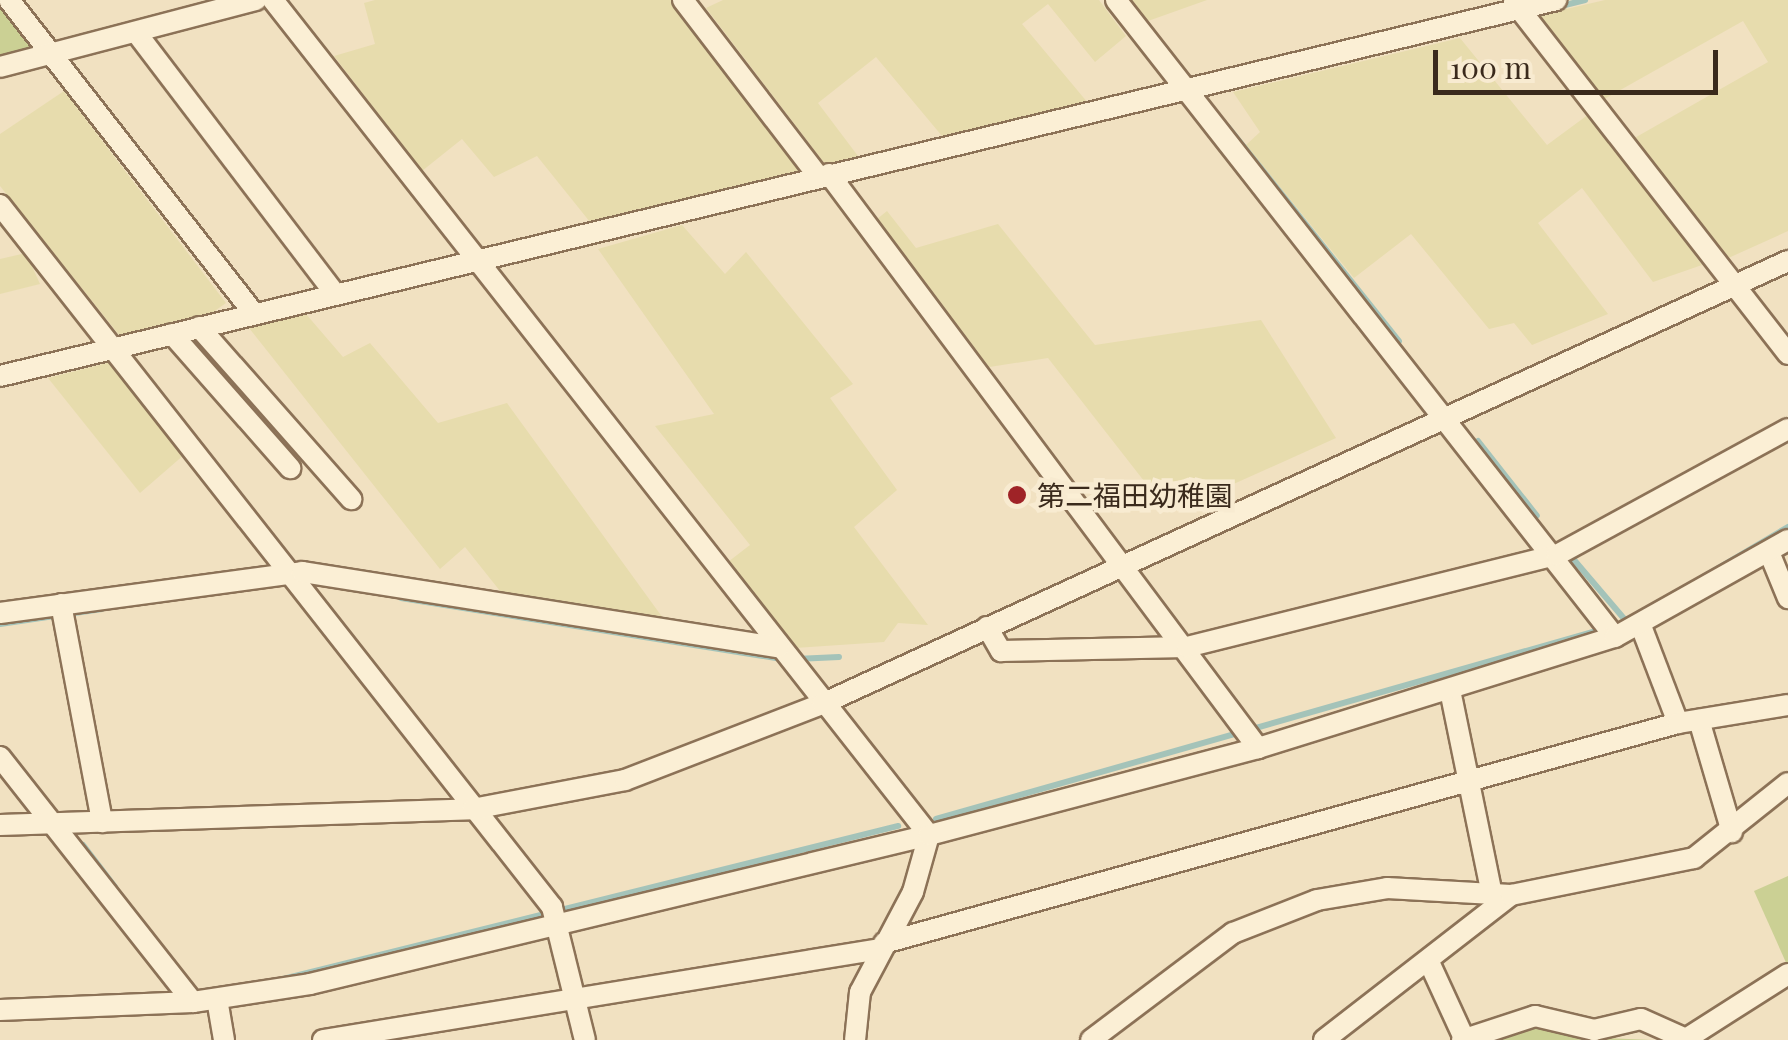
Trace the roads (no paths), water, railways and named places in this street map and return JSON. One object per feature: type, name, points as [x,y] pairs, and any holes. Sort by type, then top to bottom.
[{"type":"street","points":[[9,0],[254,314]]},
{"type":"street","points":[[0,67],[138,35],[256,0]]},
{"type":"street","points":[[273,0],[928,835]]},
{"type":"street","points":[[683,0],[828,180],[1255,740]]},
{"type":"street","points":[[1116,0],[1193,90],[1613,629]]},
{"type":"street","points":[[0,376],[203,332],[254,314],[335,294],[482,264],[1556,0]]},
{"type":"street","points":[[1520,9],[1788,354]]},
{"type":"street","points":[[138,35],[335,294]]},
{"type":"street","points":[[0,206],[118,351],[287,578],[556,914],[581,998],[585,1040]]},
{"type":"street","points":[[0,826],[474,809],[625,780],[822,704],[1788,261]]},
{"type":"street","points":[[203,332],[351,500]]},
{"type":"street","points":[[175,338],[290,468]]},
{"type":"street","points":[[986,627],[1001,651],[1190,651],[1560,559],[1788,430]]},
{"type":"street","points":[[0,1010],[187,995],[218,999],[556,914],[928,835],[1255,740],[1450,690],[1613,629],[1641,626],[1779,546],[1788,598]]},
{"type":"street","points":[[0,613],[62,612],[287,578],[784,656]]},
{"type":"street","points":[[62,612],[102,822]]},
{"type":"street","points":[[1641,626],[1689,721],[1732,832]]},
{"type":"street","points":[[1450,690],[1467,788],[1501,895]]},
{"type":"street","points":[[322,1040],[882,946],[1467,788],[1689,721],[1788,705]]},
{"type":"street","points":[[0,757],[187,995]]},
{"type":"street","points":[[1091,1040],[1233,933],[1317,900],[1386,888],[1501,895],[1694,858],[1732,832],[1788,783]]},
{"type":"street","points":[[855,1040],[860,992],[914,892],[928,835]]},
{"type":"street","points":[[1324,1040],[1429,962],[1501,895]]},
{"type":"street","points":[[1429,962],[1463,1039],[1534,1016],[1594,1030],[1641,1020],[1686,1039],[1788,974]]},
{"type":"street","points":[[218,999],[224,1040]]},
{"type":"waterway","points":[[1557,7],[1585,0]]},
{"type":"waterway","points":[[1228,127],[1399,341]]},
{"type":"waterway","points":[[1478,441],[1537,516]]},
{"type":"waterway","points":[[1703,577],[1788,527]]},
{"type":"waterway","points":[[1569,554],[1626,621]]},
{"type":"waterway","points":[[401,598],[783,659]]},
{"type":"waterway","points":[[0,624],[102,609]]},
{"type":"waterway","points":[[936,819],[1603,629]]},
{"type":"waterway","points":[[796,659],[839,657]]},
{"type":"waterway","points":[[283,979],[898,826]]},
{"type":"waterway","points":[[83,845],[115,887]]},
{"type":"place","name":"第二福田幼稚園","points":[[1017,495]]}]
